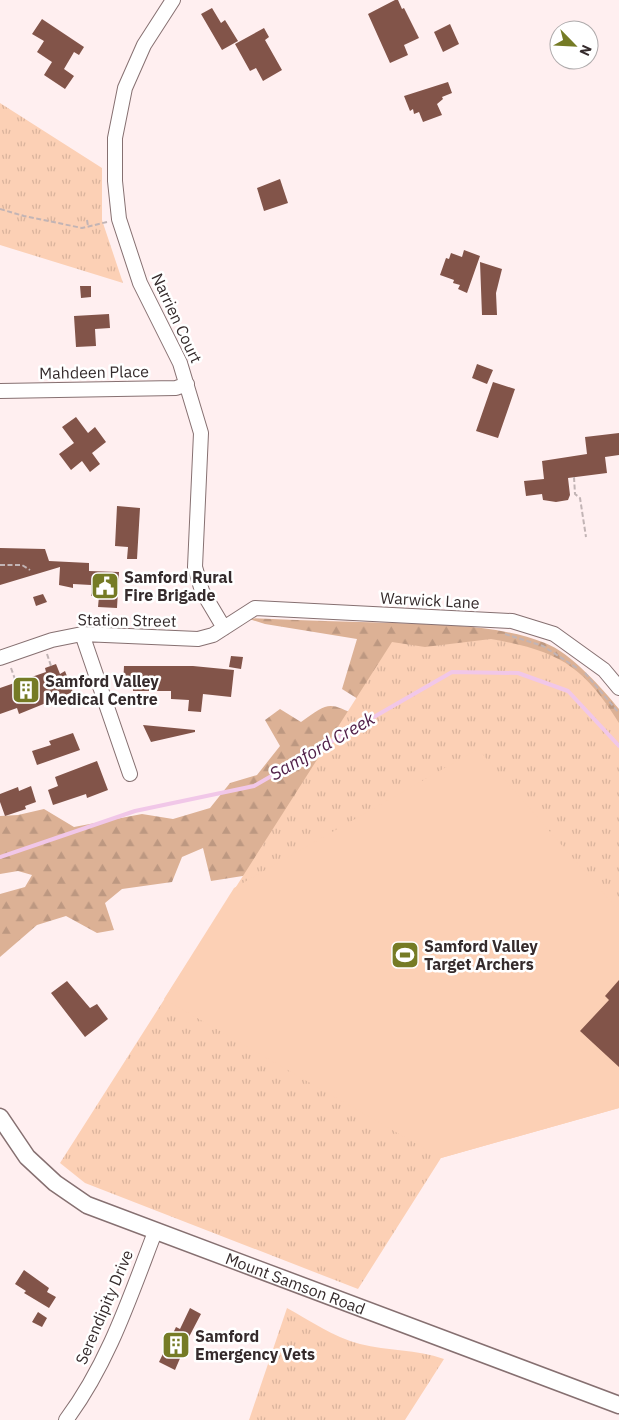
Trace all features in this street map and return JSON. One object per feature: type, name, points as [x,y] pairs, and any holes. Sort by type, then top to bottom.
[{"type":"main road","name":"Mount Samson Road","points":[[0,1118],[27,1157],[55,1183],[87,1205],[619,1405]]},
{"type":"street","name":"Narrien Court","points":[[173,0],[144,45],[125,88],[115,138],[115,181],[119,219],[145,296],[180,363],[202,433],[196,567],[202,591],[224,628]]},
{"type":"street","name":"Mahdeen Place","points":[[0,391],[176,388],[187,384]]},
{"type":"street","name":"Warwick Lane","points":[[224,628],[254,608],[512,621],[554,634],[604,670],[619,688]]},
{"type":"street","name":"Station Street","points":[[0,658],[52,640],[82,634],[198,639],[213,635],[224,628]]},
{"type":"street","points":[[82,634],[130,774]]},
{"type":"street","name":"Serendipity Drive","points":[[66,1420],[84,1397],[114,1338],[155,1232]]},
{"type":"path","points":[[0,208],[24,216],[82,228],[119,219]]},
{"type":"path","points":[[87,220],[88,226]]},
{"type":"path","points":[[574,477],[575,494],[580,498],[586,537]]},
{"type":"path","points":[[0,564],[22,565],[30,570]]},
{"type":"path","points":[[502,634],[543,646],[584,672],[619,713]]},
{"type":"path","points":[[47,654],[51,666]]},
{"type":"path","points":[[11,668],[16,682]]},
{"type":"green space","points":[[0,103],[102,168],[102,220],[123,283],[0,245]]},
{"type":"green space","points":[[246,618],[433,624],[491,629],[545,643],[565,655],[595,682],[619,709],[619,903],[249,875],[211,881],[203,848],[182,857],[172,882],[122,889],[105,903],[114,930],[97,933],[66,916],[37,925],[0,957],[0,894],[25,887],[32,875],[18,871],[0,874],[0,816],[18,815],[44,809],[74,827],[142,814],[173,819],[210,808],[230,783],[257,775],[280,746],[265,720],[280,709],[301,722],[328,706],[340,708],[357,716],[366,704],[342,689],[357,639],[265,624]]},
{"type":"green space","points":[[491,639],[534,649],[567,664],[593,687],[619,723],[619,1108],[441,1158],[358,1289],[85,1183],[60,1163],[392,642],[425,647]]},
{"type":"green space","name":"Samford Valley Target Archers","points":[[478,749],[619,911],[619,1108],[441,1158],[164,999],[234,888]]},
{"type":"green space","points":[[287,1308],[331,1333],[350,1341],[370,1346],[423,1353],[444,1359],[405,1420],[249,1420]]},
{"type":"building","points":[[398,0],[402,9],[404,8],[419,38],[404,45],[408,55],[390,63],[368,14]]},
{"type":"building","points":[[212,8],[221,23],[225,20],[238,41],[222,50],[201,14]]},
{"type":"building","points":[[42,19],[84,47],[79,55],[74,52],[64,69],[74,76],[65,89],[44,75],[52,62],[37,52],[44,41],[32,34]]},
{"type":"building","points":[[450,24],[459,44],[443,52],[434,32]]},
{"type":"building","points":[[264,28],[269,37],[265,40],[282,70],[263,81],[256,68],[250,71],[235,44]]},
{"type":"building","points":[[448,82],[452,93],[442,97],[443,99],[437,104],[442,115],[423,122],[419,112],[414,114],[413,109],[410,111],[404,96]]},
{"type":"building","points":[[280,179],[288,203],[264,211],[257,188]]},
{"type":"building","points":[[464,250],[480,256],[467,293],[458,289],[460,285],[453,283],[454,280],[440,275],[446,258],[449,259],[451,253],[462,257]]},
{"type":"building","points":[[480,262],[502,269],[496,293],[497,315],[482,315]]},
{"type":"building","points":[[80,286],[91,286],[91,297],[81,298]]},
{"type":"building","points":[[109,314],[110,328],[95,329],[96,346],[76,347],[74,316]]},
{"type":"building","points":[[477,364],[493,370],[487,384],[472,378]]},
{"type":"building","points":[[493,382],[515,389],[498,438],[476,431]]},
{"type":"building","points":[[76,417],[88,433],[95,427],[106,442],[92,453],[100,464],[90,472],[82,461],[71,470],[59,454],[74,443],[62,427]]},
{"type":"building","points":[[619,433],[619,455],[605,457],[607,473],[568,478],[570,495],[568,500],[556,502],[543,500],[542,494],[526,496],[524,481],[544,479],[542,461],[587,454],[585,437]]},
{"type":"building","points":[[117,506],[140,508],[137,559],[127,559],[128,547],[115,546]]},
{"type":"building","points":[[0,548],[45,549],[49,561],[89,563],[89,571],[119,572],[117,608],[98,607],[99,596],[91,596],[91,585],[73,584],[73,588],[59,585],[60,567],[0,585]]},
{"type":"building","points":[[43,594],[47,602],[36,606],[33,597]]},
{"type":"building","points":[[231,656],[243,657],[241,669],[229,667]]},
{"type":"building","points":[[56,664],[60,674],[65,671],[73,692],[19,714],[17,708],[0,714],[0,688],[46,672],[45,668]]},
{"type":"building","points":[[124,666],[193,666],[234,670],[231,697],[203,694],[201,712],[188,711],[189,700],[171,699],[171,691],[133,691],[133,686],[123,685]]},
{"type":"building","points":[[143,725],[195,730],[195,732],[151,742]]},
{"type":"building","points":[[73,733],[80,750],[37,765],[32,751],[51,745],[49,741]]},
{"type":"building","points":[[97,761],[108,790],[87,798],[86,794],[53,805],[48,790],[58,786],[55,777]]},
{"type":"building","points":[[31,786],[36,802],[25,806],[26,809],[5,816],[0,802],[0,794],[18,787],[19,791]]},
{"type":"building","points":[[619,980],[619,1067],[580,1031],[609,1000],[605,996]]},
{"type":"building","points":[[67,981],[90,1008],[97,1004],[108,1019],[85,1037],[51,993]]},
{"type":"building","points":[[24,1270],[49,1288],[47,1292],[56,1297],[49,1308],[24,1293],[26,1291],[15,1284]]},
{"type":"building","name":"Samford Emergency Vets","points":[[190,1308],[201,1314],[179,1356],[181,1356],[175,1370],[159,1362],[176,1327],[180,1329]]},
{"type":"building","points":[[38,1312],[47,1318],[42,1327],[32,1322]]},
{"type":"waterway","name":"Samford Creek","points":[[0,857],[135,811],[254,786],[452,672],[518,673],[568,691],[619,746]]},
{"type":"place","name":"Samford Rural Fire Brigade","points":[[105,586]]},
{"type":"place","name":"Samford Valley Medical Centre","points":[[26,690]]},
{"type":"place","name":"Samford Valley Target Archers","points":[[405,955]]},
{"type":"place","name":"Samford Emergency Vets","points":[[176,1345]]}]
